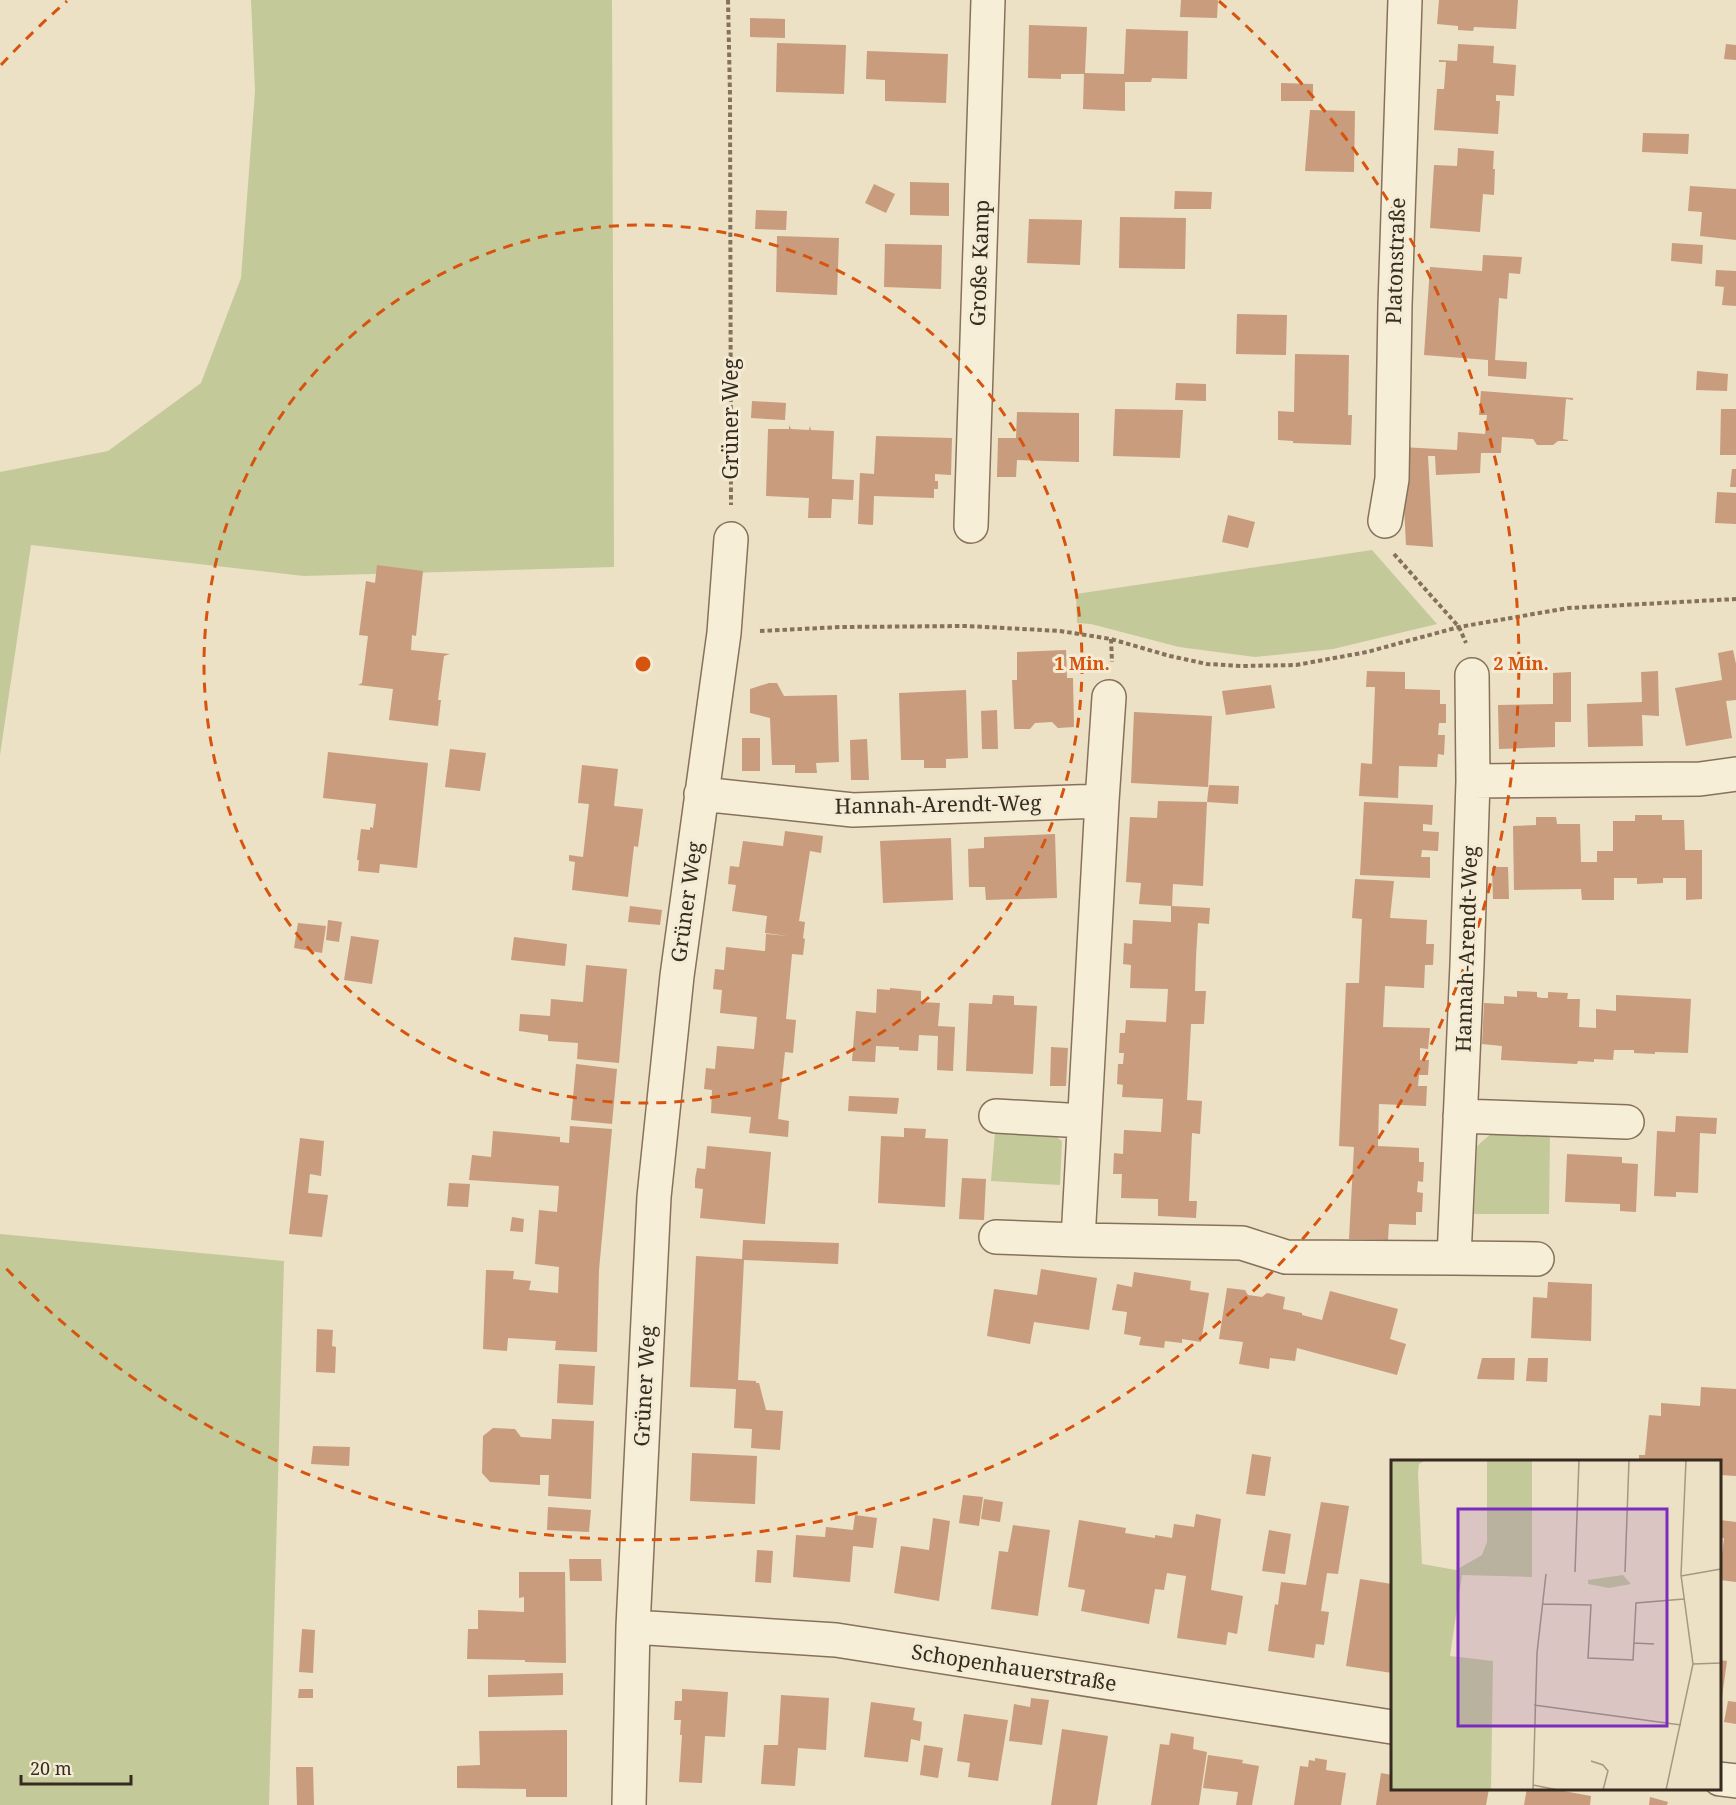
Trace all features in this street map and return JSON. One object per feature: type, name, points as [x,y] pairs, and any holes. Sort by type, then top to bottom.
[{"type":"street","name":"Große Kamp","points":[[971,526],[988,0]]},
{"type":"street","name":"Platonstraße","points":[[1385,521],[1392,479],[1395,294],[1405,0]]},
{"type":"street","name":"Grüner Weg","points":[[630,1805],[633,1627],[654,1197],[677,976],[723,633],[731,539]]},
{"type":"street","name":"Hannah-Arendt-Weg","points":[[1454,1258],[1473,781],[1472,675]]},
{"type":"street","points":[[1078,1240],[1109,697]]},
{"type":"street","points":[[1473,781],[1700,779],[1736,774]]},
{"type":"street","name":"Hannah-Arendt-Weg","points":[[701,794],[853,810],[1102,801]]},
{"type":"street","points":[[996,1116],[1084,1121]]},
{"type":"street","points":[[1460,1116],[1628,1122]]},
{"type":"street","points":[[996,1237],[1242,1243],[1286,1257],[1538,1259]]},
{"type":"street","name":"Schopenhauerstraße","points":[[633,1627],[836,1640],[1391,1727]]},
{"type":"street","points":[[1721,1779],[1736,1781]]},
{"type":"path","name":"Grüner Weg","points":[[728,0],[731,539]]},
{"type":"path","points":[[1385,521],[1388,547],[1459,627],[1472,658],[1472,675]]},
{"type":"path","points":[[723,633],[840,627],[967,626],[1048,631],[1111,639],[1207,664],[1296,665],[1367,652],[1459,627],[1568,608],[1736,599]]},
{"type":"green space","points":[[251,0],[612,0],[614,567],[304,576],[31,545],[0,755],[0,472],[108,451],[201,383],[241,278],[255,91]]},
{"type":"green space","points":[[1372,550],[1437,624],[1333,649],[1255,657],[1179,647],[1091,624],[1077,623],[1076,594]]},
{"type":"green space","points":[[995,1132],[1052,1134],[1062,1141],[1060,1185],[991,1181]]},
{"type":"green space","points":[[1493,1132],[1550,1135],[1549,1214],[1474,1214],[1477,1146]]},
{"type":"green space","points":[[0,1234],[284,1261],[269,1805],[0,1805]]},
{"type":"building","points":[[1181,0],[1218,0],[1217,18],[1180,17]]},
{"type":"building","points":[[1439,0],[1518,0],[1516,29],[1474,27],[1473,31],[1458,30],[1458,26],[1437,24]]},
{"type":"building","points":[[750,18],[785,19],[785,38],[750,37]]},
{"type":"building","points":[[1029,25],[1087,27],[1085,73],[1124,74],[1126,29],[1188,31],[1187,79],[1152,78],[1151,82],[1125,82],[1125,111],[1083,109],[1084,74],[1061,74],[1061,79],[1028,78]]},
{"type":"building","points":[[777,43],[846,45],[844,94],[776,92]]},
{"type":"building","points":[[1458,44],[1494,46],[1493,63],[1516,65],[1514,96],[1496,95],[1496,101],[1500,101],[1498,134],[1434,130],[1437,89],[1444,89],[1446,62],[1439,62],[1439,60],[1457,61]]},
{"type":"building","points":[[1726,44],[1736,45],[1736,60],[1724,59]]},
{"type":"building","points":[[867,51],[948,54],[946,103],[885,101],[885,80],[866,79]]},
{"type":"building","points":[[1281,83],[1313,84],[1313,101],[1281,101]]},
{"type":"building","points":[[1310,110],[1355,111],[1354,172],[1305,171]]},
{"type":"building","points":[[1643,133],[1689,134],[1688,154],[1642,152]]},
{"type":"building","points":[[1458,148],[1494,151],[1494,195],[1483,194],[1480,232],[1430,228],[1434,165],[1457,166]]},
{"type":"building","points":[[910,182],[949,183],[949,216],[910,215]]},
{"type":"building","points":[[874,184],[895,194],[886,213],[865,203]]},
{"type":"building","points":[[1690,186],[1736,189],[1736,240],[1700,236],[1702,212],[1688,211]]},
{"type":"building","points":[[1175,191],[1212,192],[1211,209],[1174,209]]},
{"type":"building","points":[[756,210],[787,211],[786,230],[755,229]]},
{"type":"building","points":[[1120,217],[1186,218],[1185,269],[1119,268]]},
{"type":"building","points":[[1029,219],[1082,220],[1080,265],[1027,263]]},
{"type":"building","points":[[777,236],[839,238],[837,295],[776,292]]},
{"type":"building","points":[[1672,243],[1703,245],[1702,264],[1671,261]]},
{"type":"building","points":[[885,244],[942,245],[941,289],[884,287]]},
{"type":"building","points":[[1483,255],[1522,257],[1520,274],[1509,273],[1507,299],[1499,298],[1495,360],[1527,362],[1526,379],[1488,376],[1488,360],[1424,355],[1430,267],[1482,271]]},
{"type":"building","points":[[1716,270],[1736,271],[1736,306],[1722,305],[1724,287],[1715,286]]},
{"type":"building","points":[[1237,314],[1287,315],[1286,355],[1236,354]]},
{"type":"building","points":[[1295,354],[1349,355],[1348,415],[1352,415],[1351,445],[1293,443],[1293,441],[1278,440],[1278,411],[1294,412]]},
{"type":"building","points":[[1697,371],[1728,374],[1727,391],[1696,390]]},
{"type":"building","points":[[1176,383],[1206,384],[1206,401],[1175,400]]},
{"type":"building","points":[[1481,391],[1573,398],[1573,400],[1566,399],[1563,439],[1568,441],[1558,441],[1553,445],[1537,445],[1533,439],[1502,437],[1501,453],[1481,453],[1480,473],[1436,475],[1435,456],[1428,456],[1433,547],[1406,545],[1401,447],[1457,450],[1458,432],[1485,434],[1487,415],[1479,415]]},
{"type":"building","points":[[752,401],[786,403],[785,420],[751,418]]},
{"type":"building","points":[[1115,409],[1183,410],[1180,458],[1113,456]]},
{"type":"building","points":[[1721,409],[1736,409],[1736,455],[1720,455]]},
{"type":"building","points":[[1017,412],[1079,413],[1079,462],[1017,460],[1016,477],[997,477],[998,438],[1016,438]]},
{"type":"building","points":[[789,425],[791,429],[809,430],[810,426],[811,430],[834,431],[832,479],[854,480],[853,500],[832,499],[831,518],[808,518],[809,498],[766,496],[768,429],[789,429]]},
{"type":"building","points":[[876,436],[952,438],[951,475],[935,474],[938,489],[934,489],[934,498],[874,496],[873,525],[858,524],[860,473],[874,474]]},
{"type":"building","points":[[1732,469],[1736,469],[1736,487],[1730,487]]},
{"type":"building","points":[[1717,492],[1736,493],[1736,524],[1715,523]]},
{"type":"building","points":[[1228,515],[1255,522],[1248,548],[1222,542]]},
{"type":"building","points":[[377,565],[423,571],[416,636],[412,635],[411,650],[450,654],[444,656],[438,700],[441,700],[438,726],[389,720],[393,689],[358,685],[362,683],[368,636],[359,635],[366,581],[375,583]]},
{"type":"building","points":[[1066,650],[1067,678],[1073,678],[1074,727],[1058,728],[1052,722],[1035,723],[1030,729],[1014,729],[1012,680],[1017,680],[1017,652]]},
{"type":"building","points":[[1733,650],[1736,664],[1736,700],[1726,701],[1732,738],[1686,746],[1675,688],[1722,680],[1718,653]]},
{"type":"building","points":[[1367,671],[1405,672],[1405,689],[1440,690],[1440,704],[1446,704],[1446,723],[1439,723],[1438,735],[1445,735],[1444,755],[1438,754],[1437,767],[1399,766],[1398,798],[1359,796],[1361,763],[1372,764],[1375,687],[1366,687]]},
{"type":"building","points":[[1658,671],[1659,716],[1642,715],[1643,746],[1588,747],[1587,704],[1642,702],[1641,672]]},
{"type":"building","points":[[1571,672],[1571,722],[1555,722],[1555,747],[1499,749],[1498,705],[1553,704],[1553,673]]},
{"type":"building","points":[[777,683],[784,696],[837,695],[839,762],[816,763],[817,773],[795,773],[795,765],[772,765],[770,718],[750,713],[750,689]]},
{"type":"building","points":[[1271,685],[1275,708],[1226,715],[1222,691]]},
{"type":"building","points":[[966,690],[968,758],[946,759],[946,768],[924,768],[924,760],[901,760],[899,693]]},
{"type":"building","points":[[997,710],[998,749],[982,749],[981,711]]},
{"type":"building","points":[[1134,712],[1212,716],[1208,787],[1131,783]]},
{"type":"building","points":[[742,738],[760,738],[760,771],[742,771]]},
{"type":"building","points":[[867,739],[869,780],[851,780],[850,740]]},
{"type":"building","points":[[450,749],[486,753],[480,791],[445,787]]},
{"type":"building","points":[[328,752],[428,763],[417,868],[380,864],[379,873],[358,871],[361,829],[373,828],[376,804],[323,798]]},
{"type":"building","points":[[582,765],[618,769],[614,806],[643,809],[638,847],[634,846],[628,897],[572,890],[575,862],[569,861],[569,855],[583,857],[589,804],[578,803]]},
{"type":"building","points":[[1209,785],[1239,786],[1238,804],[1207,802]]},
{"type":"building","points":[[1158,801],[1207,802],[1203,886],[1173,884],[1172,906],[1210,908],[1209,924],[1198,923],[1195,991],[1206,991],[1204,1024],[1191,1024],[1187,1100],[1202,1101],[1200,1134],[1192,1133],[1189,1201],[1197,1201],[1196,1218],[1158,1216],[1158,1199],[1121,1198],[1122,1174],[1113,1174],[1114,1153],[1123,1154],[1124,1130],[1161,1132],[1163,1099],[1122,1097],[1123,1085],[1117,1084],[1118,1064],[1123,1064],[1124,1053],[1119,1053],[1120,1033],[1125,1033],[1126,1020],[1166,1022],[1168,989],[1130,988],[1131,965],[1123,964],[1124,943],[1132,944],[1133,920],[1171,922],[1171,906],[1139,904],[1141,883],[1126,882],[1130,817],[1157,818]]},
{"type":"building","points":[[1364,802],[1433,805],[1432,825],[1423,824],[1423,831],[1439,832],[1438,851],[1422,850],[1421,857],[1430,857],[1430,878],[1360,875]]},
{"type":"building","points":[[1635,815],[1662,815],[1662,820],[1684,820],[1685,850],[1702,850],[1702,899],[1686,900],[1686,878],[1663,878],[1663,883],[1637,884],[1637,878],[1614,878],[1614,900],[1582,900],[1581,889],[1514,890],[1513,826],[1536,825],[1536,817],[1556,817],[1557,824],[1580,824],[1581,862],[1597,862],[1597,851],[1613,851],[1613,821],[1635,821]]},
{"type":"building","points":[[785,831],[823,836],[821,853],[810,851],[799,921],[805,922],[803,955],[792,954],[786,1019],[796,1020],[793,1053],[785,1052],[778,1119],[789,1121],[788,1137],[749,1133],[751,1117],[711,1113],[712,1090],[704,1089],[706,1068],[715,1069],[717,1046],[754,1049],[757,1017],[720,1013],[722,990],[713,989],[715,969],[724,970],[726,947],[765,951],[766,934],[788,936],[765,933],[767,916],[732,911],[736,885],[728,884],[730,866],[739,867],[743,841],[783,846]]},
{"type":"building","points":[[1055,834],[1057,898],[986,900],[985,887],[969,887],[968,849],[984,848],[984,837]]},
{"type":"building","points":[[951,838],[953,900],[883,903],[880,841]]},
{"type":"building","points":[[1492,867],[1508,867],[1509,899],[1493,899]]},
{"type":"building","points":[[1355,879],[1394,881],[1390,918],[1427,920],[1426,944],[1434,944],[1433,965],[1425,965],[1424,988],[1385,986],[1383,1027],[1430,1028],[1428,1049],[1420,1048],[1420,1060],[1429,1060],[1428,1075],[1419,1075],[1418,1086],[1427,1086],[1426,1106],[1379,1104],[1378,1146],[1419,1148],[1419,1162],[1424,1162],[1423,1182],[1418,1181],[1417,1192],[1423,1193],[1422,1212],[1416,1212],[1416,1225],[1389,1224],[1388,1240],[1349,1239],[1354,1147],[1339,1146],[1346,983],[1359,983],[1362,919],[1352,918]]},
{"type":"building","points":[[630,906],[662,910],[660,925],[628,922]]},
{"type":"building","points":[[328,920],[342,922],[339,942],[326,940]]},
{"type":"building","points":[[298,923],[326,926],[322,953],[294,948]]},
{"type":"building","points":[[351,936],[379,940],[372,984],[344,980]]},
{"type":"building","points":[[514,937],[567,944],[565,966],[511,960]]},
{"type":"building","points":[[586,965],[627,969],[619,1063],[577,1059],[578,1043],[548,1041],[548,1035],[519,1031],[520,1014],[550,1016],[551,999],[583,1002]]},
{"type":"building","points":[[890,988],[921,991],[921,1002],[940,1003],[938,1026],[955,1027],[953,1071],[937,1070],[938,1036],[919,1035],[918,1051],[876,1046],[875,1062],[852,1061],[856,1011],[876,1013],[877,989],[890,990]]},
{"type":"building","points":[[1517,991],[1537,992],[1537,997],[1542,998],[1548,998],[1548,992],[1568,993],[1567,999],[1580,999],[1579,1027],[1596,1028],[1596,1009],[1616,1011],[1616,995],[1691,999],[1688,1053],[1655,1052],[1655,1054],[1634,1053],[1634,1050],[1614,1050],[1613,1060],[1594,1059],[1594,1062],[1578,1061],[1577,1064],[1501,1060],[1502,1046],[1482,1044],[1484,1003],[1504,1004],[1504,996],[1517,997]]},
{"type":"building","points":[[993,995],[1014,996],[1014,1005],[1037,1006],[1033,1074],[966,1071],[969,1003],[992,1004]]},
{"type":"building","points":[[1051,1047],[1068,1048],[1066,1086],[1050,1086]]},
{"type":"building","points":[[576,1064],[617,1069],[612,1124],[571,1120]]},
{"type":"building","points":[[849,1096],[899,1098],[897,1114],[848,1111]]},
{"type":"building","points":[[1676,1116],[1717,1118],[1716,1134],[1700,1133],[1698,1193],[1676,1192],[1676,1197],[1654,1196],[1657,1131],[1675,1132]]},
{"type":"building","points":[[570,1126],[612,1129],[599,1270],[597,1352],[555,1350],[556,1341],[508,1338],[507,1351],[483,1349],[486,1270],[514,1271],[513,1279],[531,1281],[529,1290],[558,1293],[559,1267],[535,1264],[539,1210],[557,1212],[559,1186],[469,1180],[472,1155],[491,1157],[493,1131],[560,1137],[560,1142],[569,1143]]},
{"type":"building","points":[[904,1128],[926,1129],[925,1138],[948,1139],[945,1207],[878,1203],[881,1136],[904,1137]]},
{"type":"building","points":[[300,1138],[324,1141],[321,1176],[310,1174],[308,1193],[328,1195],[322,1237],[289,1234]]},
{"type":"building","points":[[707,1146],[771,1152],[765,1224],[700,1218],[703,1189],[695,1188],[695,1179],[697,1168],[705,1169]]},
{"type":"building","points":[[1567,1154],[1622,1157],[1622,1163],[1638,1164],[1636,1212],[1620,1211],[1620,1204],[1565,1202]]},
{"type":"building","points":[[962,1178],[986,1179],[984,1220],[959,1219]]},
{"type":"building","points":[[449,1183],[470,1184],[468,1207],[447,1206]]},
{"type":"building","points":[[512,1217],[524,1219],[523,1232],[510,1231]]},
{"type":"building","points":[[743,1240],[839,1243],[838,1264],[744,1260],[738,1380],[759,1383],[766,1410],[783,1411],[780,1450],[751,1448],[752,1429],[734,1428],[736,1389],[690,1387],[696,1256],[742,1259]]},
{"type":"building","points":[[1041,1269],[1097,1278],[1089,1330],[1034,1322],[1030,1344],[987,1336],[994,1289],[1037,1295]]},
{"type":"building","points":[[1134,1272],[1191,1281],[1190,1290],[1209,1293],[1201,1342],[1182,1339],[1182,1343],[1165,1341],[1164,1348],[1139,1345],[1141,1337],[1124,1334],[1127,1312],[1112,1310],[1117,1284],[1132,1287]]},
{"type":"building","points":[[1548,1282],[1592,1284],[1591,1341],[1531,1338],[1533,1297],[1547,1298]]},
{"type":"building","points":[[1227,1288],[1245,1290],[1248,1295],[1262,1297],[1267,1293],[1285,1297],[1283,1309],[1322,1320],[1330,1291],[1398,1309],[1390,1339],[1406,1344],[1397,1375],[1297,1348],[1295,1361],[1270,1358],[1269,1369],[1239,1364],[1243,1342],[1219,1339]]},
{"type":"building","points":[[317,1329],[333,1330],[332,1346],[336,1347],[335,1373],[316,1372]]},
{"type":"building","points":[[1482,1358],[1515,1358],[1514,1380],[1477,1379]]},
{"type":"building","points":[[1528,1358],[1548,1358],[1547,1382],[1526,1381]]},
{"type":"building","points":[[559,1364],[595,1366],[593,1405],[557,1403]]},
{"type":"building","points":[[1701,1387],[1736,1389],[1736,1476],[1721,1475],[1721,1460],[1639,1460],[1639,1455],[1645,1455],[1649,1415],[1661,1416],[1661,1403],[1700,1406]]},
{"type":"building","points":[[552,1419],[594,1421],[591,1499],[548,1496],[549,1475],[540,1475],[540,1485],[490,1482],[482,1473],[483,1436],[493,1428],[515,1429],[521,1437],[551,1439]]},
{"type":"building","points":[[313,1446],[350,1447],[349,1466],[311,1464]]},
{"type":"building","points":[[692,1453],[757,1456],[755,1504],[690,1501]]},
{"type":"building","points":[[1252,1454],[1271,1457],[1265,1496],[1246,1494]]},
{"type":"building","points":[[963,1495],[983,1497],[979,1526],[959,1523]]},
{"type":"building","points":[[984,1499],[1003,1502],[1000,1522],[981,1519]]},
{"type":"building","points":[[1321,1502],[1349,1506],[1338,1574],[1327,1573],[1321,1611],[1329,1612],[1324,1645],[1316,1644],[1314,1658],[1268,1651],[1275,1604],[1278,1605],[1281,1582],[1306,1585]]},
{"type":"building","points":[[548,1507],[591,1510],[589,1532],[547,1530]]},
{"type":"building","points":[[1196,1514],[1221,1519],[1211,1590],[1243,1596],[1237,1634],[1228,1632],[1226,1645],[1177,1638],[1186,1576],[1167,1573],[1164,1590],[1155,1589],[1149,1624],[1081,1611],[1085,1590],[1068,1587],[1079,1520],[1126,1528],[1125,1533],[1172,1538],[1174,1524],[1194,1527]]},
{"type":"building","points":[[855,1515],[877,1518],[873,1548],[853,1546],[850,1582],[793,1577],[796,1535],[825,1537],[826,1527],[853,1530]]},
{"type":"building","points":[[933,1518],[950,1521],[939,1601],[894,1593],[901,1546],[929,1550]]},
{"type":"building","points":[[1721,1520],[1736,1522],[1736,1582],[1721,1580],[1724,1538],[1721,1538]]},
{"type":"building","points":[[1013,1525],[1050,1530],[1038,1616],[991,1609],[999,1551],[1008,1552]]},
{"type":"building","points":[[1269,1530],[1291,1534],[1285,1574],[1262,1571]]},
{"type":"building","points":[[757,1550],[773,1551],[771,1583],[755,1582]]},
{"type":"building","points":[[569,1559],[601,1559],[602,1581],[570,1581]]},
{"type":"building","points":[[519,1572],[565,1572],[566,1663],[467,1659],[468,1629],[478,1629],[478,1610],[524,1612],[524,1597],[519,1598]]},
{"type":"building","points":[[1360,1579],[1391,1584],[1391,1673],[1346,1666]]},
{"type":"building","points":[[302,1629],[315,1630],[313,1673],[299,1672]]},
{"type":"building","points":[[1721,1660],[1727,1661],[1721,1696]]},
{"type":"building","points":[[563,1673],[563,1695],[488,1697],[488,1675]]},
{"type":"building","points":[[299,1689],[313,1689],[313,1698],[298,1698]]},
{"type":"building","points":[[682,1689],[728,1692],[725,1737],[705,1736],[702,1783],[679,1782],[681,1720],[674,1720],[675,1701],[682,1701]]},
{"type":"building","points":[[781,1695],[829,1698],[826,1750],[798,1748],[795,1786],[761,1784],[764,1745],[778,1745]]},
{"type":"building","points":[[1031,1698],[1049,1700],[1042,1745],[1009,1741],[1014,1704],[1030,1707]]},
{"type":"building","points":[[1728,1701],[1736,1702],[1736,1724],[1724,1722]]},
{"type":"building","points":[[871,1702],[915,1708],[913,1720],[922,1722],[920,1741],[911,1739],[908,1762],[864,1757]]},
{"type":"building","points":[[964,1714],[1008,1720],[998,1781],[968,1777],[970,1763],[957,1761]]},
{"type":"building","points":[[1062,1729],[1108,1736],[1097,1805],[1051,1805]]},
{"type":"building","points":[[567,1730],[567,1797],[526,1797],[526,1789],[457,1788],[457,1766],[480,1765],[479,1731]]},
{"type":"building","points":[[1171,1733],[1194,1737],[1193,1749],[1207,1752],[1199,1805],[1151,1805],[1160,1744],[1169,1745]]},
{"type":"building","points":[[924,1745],[943,1748],[938,1778],[920,1775]]},
{"type":"building","points":[[1208,1755],[1243,1760],[1242,1763],[1259,1766],[1252,1805],[1236,1805],[1238,1792],[1203,1788]]},
{"type":"building","points":[[1315,1758],[1327,1760],[1326,1770],[1346,1773],[1341,1805],[1294,1805],[1300,1766],[1308,1767],[1309,1760],[1315,1761]]},
{"type":"building","points":[[296,1767],[313,1767],[314,1805],[297,1805]]},
{"type":"building","points":[[1381,1773],[1391,1775],[1391,1790],[1489,1790],[1486,1805],[1376,1805]]},
{"type":"building","points":[[1527,1790],[1558,1790],[1591,1796],[1590,1805],[1524,1805]]},
{"type":"building","points":[[1650,1797],[1668,1802],[1667,1805],[1649,1805]]}]
